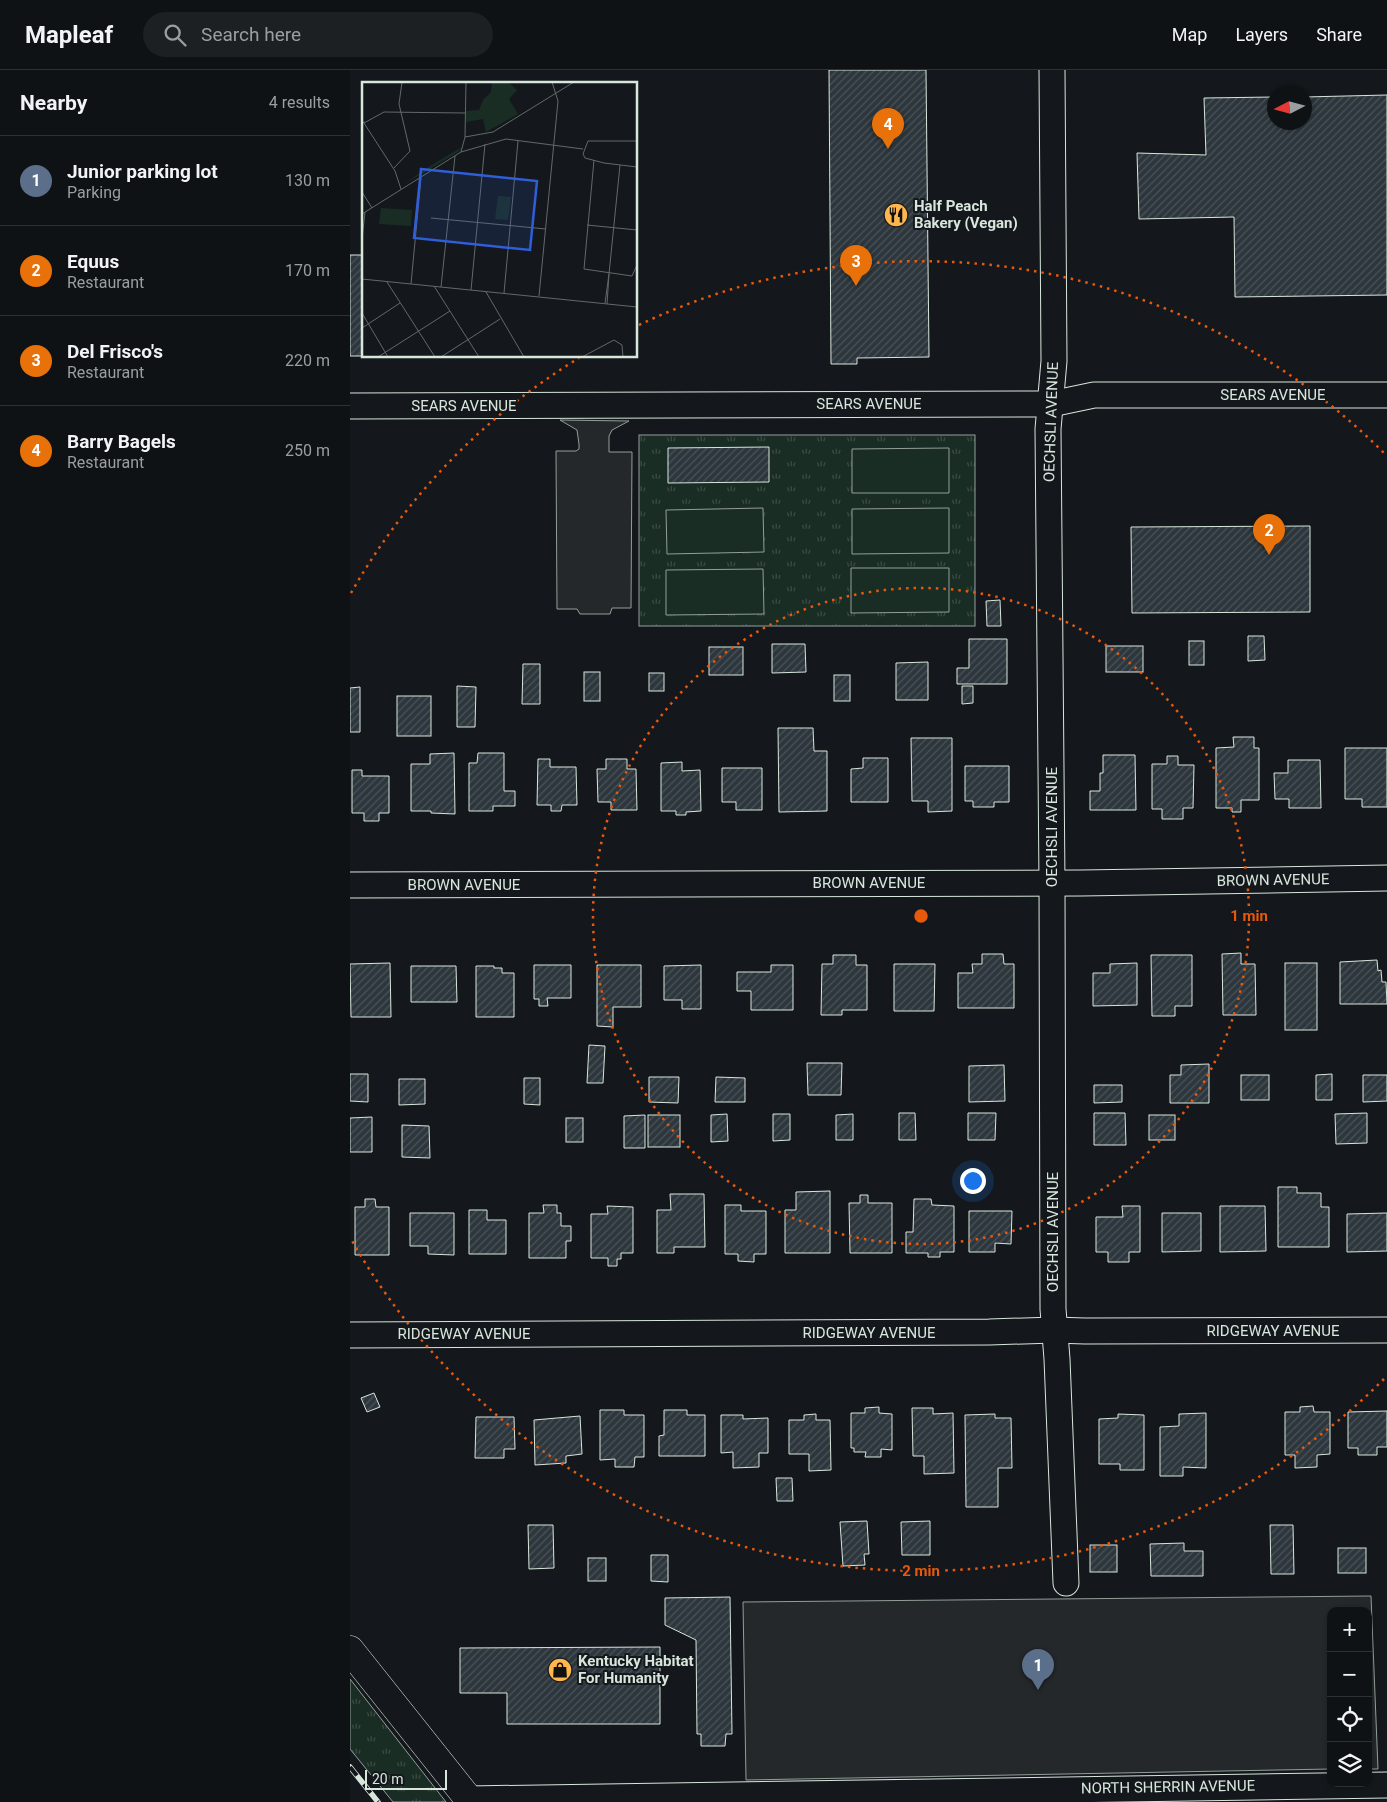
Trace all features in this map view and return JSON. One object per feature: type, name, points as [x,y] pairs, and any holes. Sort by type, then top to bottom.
[{"type":"main road","points":[[350,1650],[470,1800]]},
{"type":"street","name":"OECHSLI AVENUE","points":[[1052,70],[1054,361],[1048,429],[1053,1309],[1058,1359],[1066,1583]]},
{"type":"street","name":"SEARS AVENUE","points":[[350,406],[1051,404],[1094,395],[1387,395]]},
{"type":"street","name":"BROWN AVENUE","points":[[350,885],[1052,883],[1387,878]]},
{"type":"street","name":"RIDGEWAY AVENUE","points":[[350,1335],[989,1332],[1054,1330],[1387,1330]]},
{"type":"street","name":"NORTH SHERRIN AVENUE","points":[[470,1800],[1387,1785]]},
{"type":"green space","points":[[639,435],[975,435],[975,626],[639,626]]},
{"type":"green space","points":[[949,448],[949,493],[852,493],[852,449]]},
{"type":"green space","points":[[763,508],[764,552],[667,554],[666,510]]},
{"type":"green space","points":[[949,508],[949,553],[852,554],[852,509]]},
{"type":"green space","points":[[851,568],[949,568],[949,612],[851,613]]},
{"type":"green space","points":[[763,569],[764,614],[666,615],[666,570]]},
{"type":"green space","points":[[350,1679],[446,1802],[393,1802],[350,1749]]},
{"type":"shaded area","points":[[560,420],[629,421],[612,430],[609,436],[609,452],[632,452],[631,608],[612,608],[610,614],[580,614],[577,609],[557,609],[556,451],[576,451],[579,449],[577,430]]},
{"type":"shaded area","points":[[1371,1596],[1371,1607],[1327,1607],[1327,1769],[746,1780],[743,1602]]},
{"type":"shaded area","points":[[1372,1621],[1378,1769],[1372,1769]]},
{"type":"building","points":[[829,70],[926,70],[929,357],[857,358],[857,364],[831,364]]},
{"type":"building","points":[[1387,95],[1387,295],[1235,297],[1234,217],[1139,219],[1137,153],[1206,155],[1204,98],[1267,97],[1267,130],[1312,130],[1312,97]]},
{"type":"building","points":[[350,255],[362,255],[362,356],[350,356]]},
{"type":"building","points":[[769,447],[769,482],[668,483],[668,448]]},
{"type":"building","points":[[1310,526],[1310,612],[1132,613],[1131,527]]},
{"type":"building","points":[[1000,600],[1001,626],[987,626],[986,601]]},
{"type":"building","points":[[1248,636],[1264,636],[1265,660],[1248,661]]},
{"type":"building","points":[[969,639],[1007,639],[1007,684],[957,684],[957,668],[969,668]]},
{"type":"building","points":[[1189,641],[1204,641],[1204,665],[1189,665]]},
{"type":"building","points":[[772,644],[805,644],[806,672],[772,673]]},
{"type":"building","points":[[1106,646],[1143,646],[1143,672],[1106,672]]},
{"type":"building","points":[[709,647],[743,647],[743,675],[709,675]]},
{"type":"building","points":[[928,662],[928,700],[896,700],[896,663]]},
{"type":"building","points":[[523,664],[540,664],[540,704],[522,704]]},
{"type":"building","points":[[584,672],[600,672],[600,701],[584,701]]},
{"type":"building","points":[[649,673],[664,673],[664,691],[649,691]]},
{"type":"building","points":[[834,675],[850,675],[850,701],[834,701]]},
{"type":"building","points":[[457,686],[476,687],[475,727],[457,727]]},
{"type":"building","points":[[962,686],[973,686],[973,703],[962,704]]},
{"type":"building","points":[[360,687],[360,732],[350,732],[350,688]]},
{"type":"building","points":[[397,696],[431,696],[431,736],[397,736]]},
{"type":"building","points":[[778,728],[813,728],[814,751],[827,751],[827,811],[779,812]]},
{"type":"building","points":[[1233,737],[1254,737],[1254,748],[1259,748],[1259,800],[1241,800],[1241,812],[1232,812],[1232,808],[1216,808],[1216,748],[1234,747]]},
{"type":"building","points":[[911,738],[952,738],[952,811],[928,812],[928,801],[912,801]]},
{"type":"building","points":[[1345,748],[1387,748],[1387,807],[1362,807],[1362,799],[1345,799]]},
{"type":"building","points":[[454,753],[455,814],[411,811],[411,764],[430,764],[430,754]]},
{"type":"building","points":[[478,753],[504,753],[504,791],[515,791],[515,806],[493,806],[493,811],[469,811],[469,763],[477,763]]},
{"type":"building","points":[[1103,755],[1135,755],[1136,810],[1090,810],[1090,791],[1100,791]]},
{"type":"building","points":[[1167,756],[1178,756],[1178,765],[1194,765],[1193,808],[1183,808],[1183,819],[1162,819],[1162,809],[1152,809],[1152,764],[1167,764]]},
{"type":"building","points":[[863,758],[888,758],[888,802],[851,802],[851,769],[863,768]]},
{"type":"building","points":[[538,759],[550,759],[550,767],[576,767],[577,805],[562,805],[561,811],[551,811],[551,805],[537,805]]},
{"type":"building","points":[[606,759],[627,759],[627,769],[636,769],[637,810],[611,810],[611,802],[598,802],[597,769],[606,769]]},
{"type":"building","points":[[1288,760],[1320,760],[1321,808],[1289,808],[1289,799],[1275,799],[1274,773],[1288,773]]},
{"type":"building","points":[[682,762],[682,771],[700,770],[701,811],[686,812],[686,815],[676,815],[676,811],[661,811],[661,763]]},
{"type":"building","points":[[965,766],[1009,766],[1009,802],[994,802],[994,807],[973,807],[973,801],[965,801]]},
{"type":"building","points":[[722,768],[762,768],[762,810],[736,810],[736,802],[722,802]]},
{"type":"building","points":[[352,770],[362,770],[362,776],[389,776],[389,813],[379,813],[379,821],[364,821],[364,813],[352,813]]},
{"type":"building","points":[[1241,953],[1241,964],[1255,964],[1256,1015],[1223,1015],[1222,954]]},
{"type":"building","points":[[982,954],[1003,954],[1004,964],[1014,964],[1014,1008],[958,1008],[958,973],[973,973],[972,964],[982,964]]},
{"type":"building","points":[[833,955],[856,955],[856,965],[867,965],[867,1010],[842,1010],[842,1015],[821,1015],[822,964],[833,964]]},
{"type":"building","points":[[1151,955],[1192,955],[1192,1006],[1175,1006],[1175,1016],[1152,1016]]},
{"type":"building","points":[[1377,960],[1378,971],[1381,970],[1382,982],[1386,982],[1387,1004],[1340,1004],[1340,962]]},
{"type":"building","points":[[390,963],[391,1017],[351,1017],[350,964]]},
{"type":"building","points":[[1137,963],[1137,1005],[1093,1006],[1093,973],[1110,973],[1110,964]]},
{"type":"building","points":[[1285,963],[1317,963],[1317,1030],[1285,1030]]},
{"type":"building","points":[[894,964],[935,964],[934,1011],[894,1011]]},
{"type":"building","points":[[534,965],[571,965],[571,998],[547,998],[548,1006],[539,1006],[539,999],[534,999]]},
{"type":"building","points":[[597,965],[641,965],[641,1007],[613,1007],[613,1027],[597,1026]]},
{"type":"building","points":[[701,965],[701,1009],[682,1009],[682,1000],[664,1000],[664,966]]},
{"type":"building","points":[[771,965],[793,965],[793,1010],[751,1010],[751,991],[737,991],[737,972],[771,972]]},
{"type":"building","points":[[411,966],[456,966],[457,1002],[411,1002]]},
{"type":"building","points":[[476,966],[494,966],[494,968],[502,968],[502,973],[514,973],[514,1017],[476,1017]]},
{"type":"building","points":[[589,1045],[605,1046],[603,1083],[587,1083]]},
{"type":"building","points":[[807,1063],[842,1063],[841,1095],[808,1095]]},
{"type":"building","points":[[1209,1064],[1209,1103],[1170,1103],[1170,1075],[1181,1075],[1181,1065]]},
{"type":"building","points":[[1004,1065],[1005,1101],[969,1102],[969,1066]]},
{"type":"building","points":[[350,1074],[368,1074],[368,1102],[350,1101]]},
{"type":"building","points":[[1332,1074],[1332,1100],[1316,1100],[1316,1075]]},
{"type":"building","points":[[1241,1075],[1269,1075],[1269,1100],[1241,1100]]},
{"type":"building","points":[[1363,1075],[1387,1075],[1387,1101],[1363,1102]]},
{"type":"building","points":[[649,1077],[679,1077],[678,1103],[649,1102]]},
{"type":"building","points":[[716,1077],[745,1078],[745,1102],[715,1102]]},
{"type":"building","points":[[524,1078],[540,1078],[540,1105],[524,1104]]},
{"type":"building","points":[[399,1079],[425,1079],[425,1104],[399,1105]]},
{"type":"building","points":[[1094,1085],[1122,1085],[1122,1102],[1094,1103]]},
{"type":"building","points":[[899,1113],[915,1113],[916,1140],[899,1140]]},
{"type":"building","points":[[968,1113],[996,1113],[995,1140],[968,1140]]},
{"type":"building","points":[[1094,1113],[1125,1113],[1126,1145],[1094,1145]]},
{"type":"building","points":[[1367,1113],[1367,1143],[1336,1144],[1335,1114]]},
{"type":"building","points":[[727,1114],[728,1141],[711,1142],[711,1115]]},
{"type":"building","points":[[773,1114],[790,1114],[790,1140],[773,1141]]},
{"type":"building","points":[[853,1114],[853,1140],[836,1140],[836,1115]]},
{"type":"building","points":[[645,1115],[645,1148],[624,1148],[624,1116]]},
{"type":"building","points":[[648,1115],[680,1115],[680,1147],[648,1147]]},
{"type":"building","points":[[1149,1115],[1175,1115],[1175,1140],[1149,1140]]},
{"type":"building","points":[[372,1117],[372,1152],[350,1152],[350,1118]]},
{"type":"building","points":[[566,1118],[583,1118],[583,1142],[566,1142]]},
{"type":"building","points":[[402,1125],[429,1126],[430,1158],[402,1157]]},
{"type":"building","points":[[1278,1187],[1297,1187],[1297,1193],[1321,1193],[1321,1207],[1329,1207],[1329,1247],[1278,1247]]},
{"type":"building","points":[[830,1191],[830,1253],[785,1253],[785,1210],[796,1210],[796,1192]]},
{"type":"building","points":[[670,1194],[704,1194],[705,1247],[674,1247],[674,1253],[657,1253],[657,1210],[671,1210]]},
{"type":"building","points":[[860,1195],[868,1195],[868,1203],[892,1203],[892,1253],[850,1253],[849,1203],[860,1203]]},
{"type":"building","points":[[365,1199],[375,1199],[376,1207],[389,1207],[389,1255],[355,1255],[355,1207],[365,1207]]},
{"type":"building","points":[[914,1199],[931,1199],[932,1205],[954,1206],[954,1252],[940,1252],[940,1257],[928,1257],[928,1253],[906,1253],[906,1232],[913,1232]]},
{"type":"building","points":[[543,1205],[557,1205],[557,1213],[561,1213],[561,1226],[571,1226],[571,1241],[566,1241],[566,1258],[529,1258],[529,1213],[544,1213]]},
{"type":"building","points":[[725,1205],[741,1205],[741,1211],[766,1211],[766,1254],[754,1254],[754,1262],[738,1261],[738,1254],[725,1254]]},
{"type":"building","points":[[607,1206],[633,1207],[633,1253],[621,1253],[621,1259],[617,1259],[617,1266],[608,1266],[608,1258],[591,1258],[591,1214],[608,1214]]},
{"type":"building","points":[[1122,1206],[1140,1206],[1140,1252],[1129,1252],[1129,1262],[1108,1262],[1108,1252],[1096,1252],[1096,1217],[1123,1217]]},
{"type":"building","points":[[1220,1206],[1265,1206],[1266,1251],[1220,1252]]},
{"type":"building","points":[[469,1210],[487,1210],[487,1220],[506,1220],[506,1254],[469,1254]]},
{"type":"building","points":[[969,1211],[1012,1211],[1011,1244],[995,1243],[995,1252],[969,1252]]},
{"type":"building","points":[[410,1213],[454,1213],[454,1255],[428,1254],[428,1246],[410,1246]]},
{"type":"building","points":[[1162,1213],[1201,1213],[1201,1251],[1162,1252]]},
{"type":"building","points":[[1387,1213],[1387,1251],[1347,1252],[1347,1214]]},
{"type":"building","points":[[374,1393],[380,1407],[367,1412],[361,1398]]},
{"type":"building","points":[[1313,1406],[1314,1412],[1330,1412],[1330,1454],[1317,1455],[1317,1467],[1295,1468],[1295,1455],[1285,1455],[1285,1412],[1300,1412],[1300,1407]]},
{"type":"building","points":[[879,1407],[879,1413],[892,1414],[892,1450],[881,1449],[881,1457],[865,1457],[866,1452],[854,1452],[854,1448],[851,1448],[851,1413],[865,1413],[865,1408]]},
{"type":"building","points":[[912,1408],[933,1408],[933,1414],[953,1413],[954,1473],[924,1474],[924,1456],[913,1456]]},
{"type":"building","points":[[600,1410],[624,1410],[624,1415],[644,1415],[644,1457],[635,1457],[634,1467],[615,1467],[615,1459],[600,1460]]},
{"type":"building","points":[[664,1410],[687,1410],[687,1415],[705,1415],[705,1456],[659,1456],[659,1436],[664,1435]]},
{"type":"building","points":[[1387,1411],[1387,1447],[1377,1447],[1377,1455],[1358,1455],[1358,1448],[1348,1448],[1348,1412]]},
{"type":"building","points":[[1206,1413],[1206,1468],[1183,1467],[1183,1476],[1160,1476],[1160,1427],[1179,1426],[1179,1414]]},
{"type":"building","points":[[816,1414],[816,1420],[830,1420],[831,1470],[809,1471],[809,1454],[789,1454],[789,1420],[804,1420],[804,1415]]},
{"type":"building","points":[[995,1414],[995,1418],[1011,1418],[1012,1468],[998,1468],[998,1507],[966,1507],[965,1415]]},
{"type":"building","points":[[1118,1414],[1144,1415],[1144,1470],[1120,1470],[1120,1464],[1099,1464],[1099,1419],[1118,1418]]},
{"type":"building","points":[[721,1415],[743,1415],[743,1419],[768,1418],[768,1453],[759,1453],[759,1467],[733,1468],[733,1452],[721,1453]]},
{"type":"building","points":[[580,1416],[582,1454],[566,1456],[566,1463],[535,1465],[534,1420]]},
{"type":"building","points":[[476,1417],[514,1417],[515,1449],[504,1449],[504,1458],[475,1458]]},
{"type":"building","points":[[776,1478],[792,1478],[793,1501],[777,1501]]},
{"type":"building","points":[[867,1521],[869,1554],[864,1554],[865,1565],[843,1566],[840,1522]]},
{"type":"building","points":[[930,1521],[930,1555],[902,1555],[901,1522]]},
{"type":"building","points":[[528,1525],[553,1525],[554,1568],[529,1569]]},
{"type":"building","points":[[1270,1525],[1293,1525],[1294,1574],[1271,1574]]},
{"type":"building","points":[[1184,1543],[1184,1551],[1203,1551],[1203,1576],[1151,1576],[1150,1544]]},
{"type":"building","points":[[1090,1545],[1117,1545],[1117,1572],[1090,1572]]},
{"type":"building","points":[[1338,1548],[1366,1548],[1366,1573],[1338,1573]]},
{"type":"building","points":[[651,1555],[668,1555],[668,1582],[651,1581]]},
{"type":"building","points":[[588,1558],[606,1558],[606,1581],[588,1581]]},
{"type":"building","points":[[730,1597],[732,1734],[726,1734],[725,1746],[701,1746],[701,1734],[697,1734],[696,1640],[665,1625],[665,1598]]},
{"type":"building","name":"Kentucky Habitat For Humanity","points":[[660,1647],[660,1724],[507,1724],[507,1693],[460,1693],[460,1648]]},
{"type":"railway","points":[[350,1767],[378,1802]]},
{"type":"place","name":"Barry Bagels","points":[[888,149]]},
{"type":"place","name":"Half Peach Bakery (Vegan)","points":[[896,215]]},
{"type":"place","name":"Del Frisco's","points":[[856,286]]},
{"type":"place","name":"Equus","points":[[1269,555]]},
{"type":"place","name":"Kentucky Habitat For Humanity","points":[[560,1670]]},
{"type":"place","name":"Junior parking lot","points":[[1038,1690]]}]
